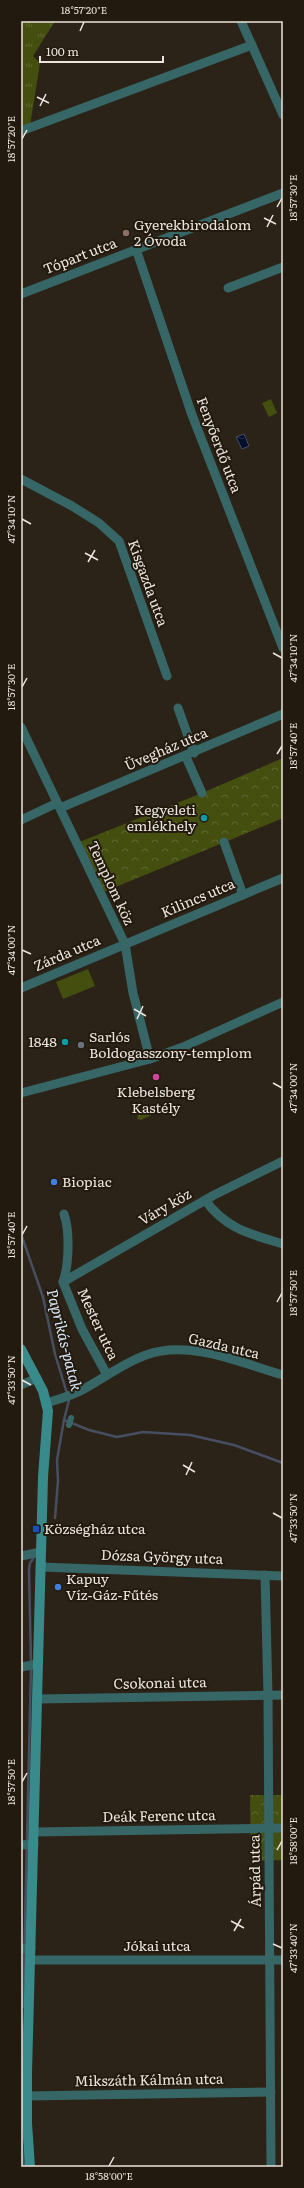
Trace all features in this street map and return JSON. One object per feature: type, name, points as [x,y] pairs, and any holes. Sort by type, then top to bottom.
[{"type":"main road","points":[[21,1349],[37,1378],[47,1403],[48,1418],[44,1456],[41,1567],[31,1665],[38,1699],[34,1832],[28,1844],[26,1948],[31,1960],[24,2072],[27,2096],[30,2167]]},
{"type":"street","points":[[241,21],[283,115]]},
{"type":"street","points":[[21,131],[252,45]]},
{"type":"street","name":"Tópart utca","points":[[21,294],[283,193]]},
{"type":"street","name":"Fenyőerdő utca","points":[[136,249],[192,415],[283,648]]},
{"type":"street","points":[[228,288],[283,267]]},
{"type":"street","name":"Kisgazda utca","points":[[21,480],[77,509],[110,531],[119,541],[167,676]]},
{"type":"street","points":[[178,708],[190,755],[202,793]]},
{"type":"street","name":"Üvegház utca","points":[[21,820],[190,755],[283,714]]},
{"type":"street","name":"Templom köz","points":[[21,727],[125,944],[133,993],[150,1059]]},
{"type":"street","points":[[224,842],[243,895]]},
{"type":"street","name":"Kilincs utca","points":[[125,944],[283,878]]},
{"type":"street","name":"Zárda utca","points":[[21,988],[125,944]]},
{"type":"street","points":[[21,1093],[150,1059],[183,1047],[283,1002]]},
{"type":"street","name":"Váry köz","points":[[63,1282],[205,1200],[283,1161]]},
{"type":"street","points":[[205,1200],[211,1208],[232,1227],[283,1244]]},
{"type":"street","name":"Mester utca","points":[[64,1214],[69,1231],[67,1272],[63,1282],[82,1329],[107,1375]]},
{"type":"street","name":"Gazda utca","points":[[47,1403],[73,1394],[145,1355],[161,1350],[176,1349],[214,1355],[283,1375]]},
{"type":"street","points":[[21,1385],[37,1378]]},
{"type":"street","points":[[69,1425],[70,1418]]},
{"type":"street","points":[[21,1556],[41,1552]]},
{"type":"street","name":"Dózsa György utca","points":[[41,1567],[283,1576]]},
{"type":"street","name":"Árpád utca","points":[[265,1575],[268,1695],[271,2167]]},
{"type":"street","name":"Csokonai utca","points":[[38,1699],[283,1695]]},
{"type":"street","name":"Deák Ferenc utca","points":[[34,1832],[283,1828]]},
{"type":"street","name":"Jókai utca","points":[[31,1960],[283,1960]]},
{"type":"street","name":"Mikszáth Kálmán utca","points":[[27,2096],[271,2092]]},
{"type":"green space","points":[[21,21],[55,21],[33,56],[40,63],[30,126],[21,129]]},
{"type":"green space","points":[[271,399],[277,413],[269,417],[262,403]]},
{"type":"green space","points":[[283,758],[283,818],[101,893],[77,843],[202,793]]},
{"type":"green space","points":[[88,969],[95,986],[63,999],[56,982]]},
{"type":"green space","points":[[152,1108],[156,1110],[156,1113],[141,1120],[137,1119],[138,1115]]},
{"type":"green space","points":[[250,1795],[283,1795],[283,1860],[251,1861]]},
{"type":"water","points":[[244,434],[249,446],[242,449],[236,437]]},
{"type":"waterway","name":"Paprikás-patak","points":[[21,1234],[43,1297],[55,1354],[69,1400],[64,1420],[89,1430],[117,1437],[143,1432],[190,1435],[234,1445],[283,1463]]},
{"type":"waterway","points":[[55,1518],[58,1481],[57,1460],[64,1420]]},
{"type":"waterway","points":[[31,1663],[29,1570],[30,1563],[33,1559]]},
{"type":"waterway","points":[[23,2007],[31,1668]]},
{"type":"waterway","points":[[21,2062],[22,2024]]},
{"type":"waterway","points":[[21,2138],[24,2167]]},
{"type":"place","name":"Gyerekbirodalom 2 Óvoda","points":[[126,233]]},
{"type":"place","name":"Kegyeleti emlékhely","points":[[204,818]]},
{"type":"place","name":"1848","points":[[65,1042]]},
{"type":"place","name":"Sarlós Boldogasszony-templom","points":[[81,1045]]},
{"type":"place","name":"Klebelsberg Kastély","points":[[156,1077]]},
{"type":"place","name":"Biopiac","points":[[54,1182]]},
{"type":"place","name":"Községház utca","points":[[36,1529]]},
{"type":"place","name":"Kapuy Víz-Gáz-Fűtés","points":[[58,1587]]}]
